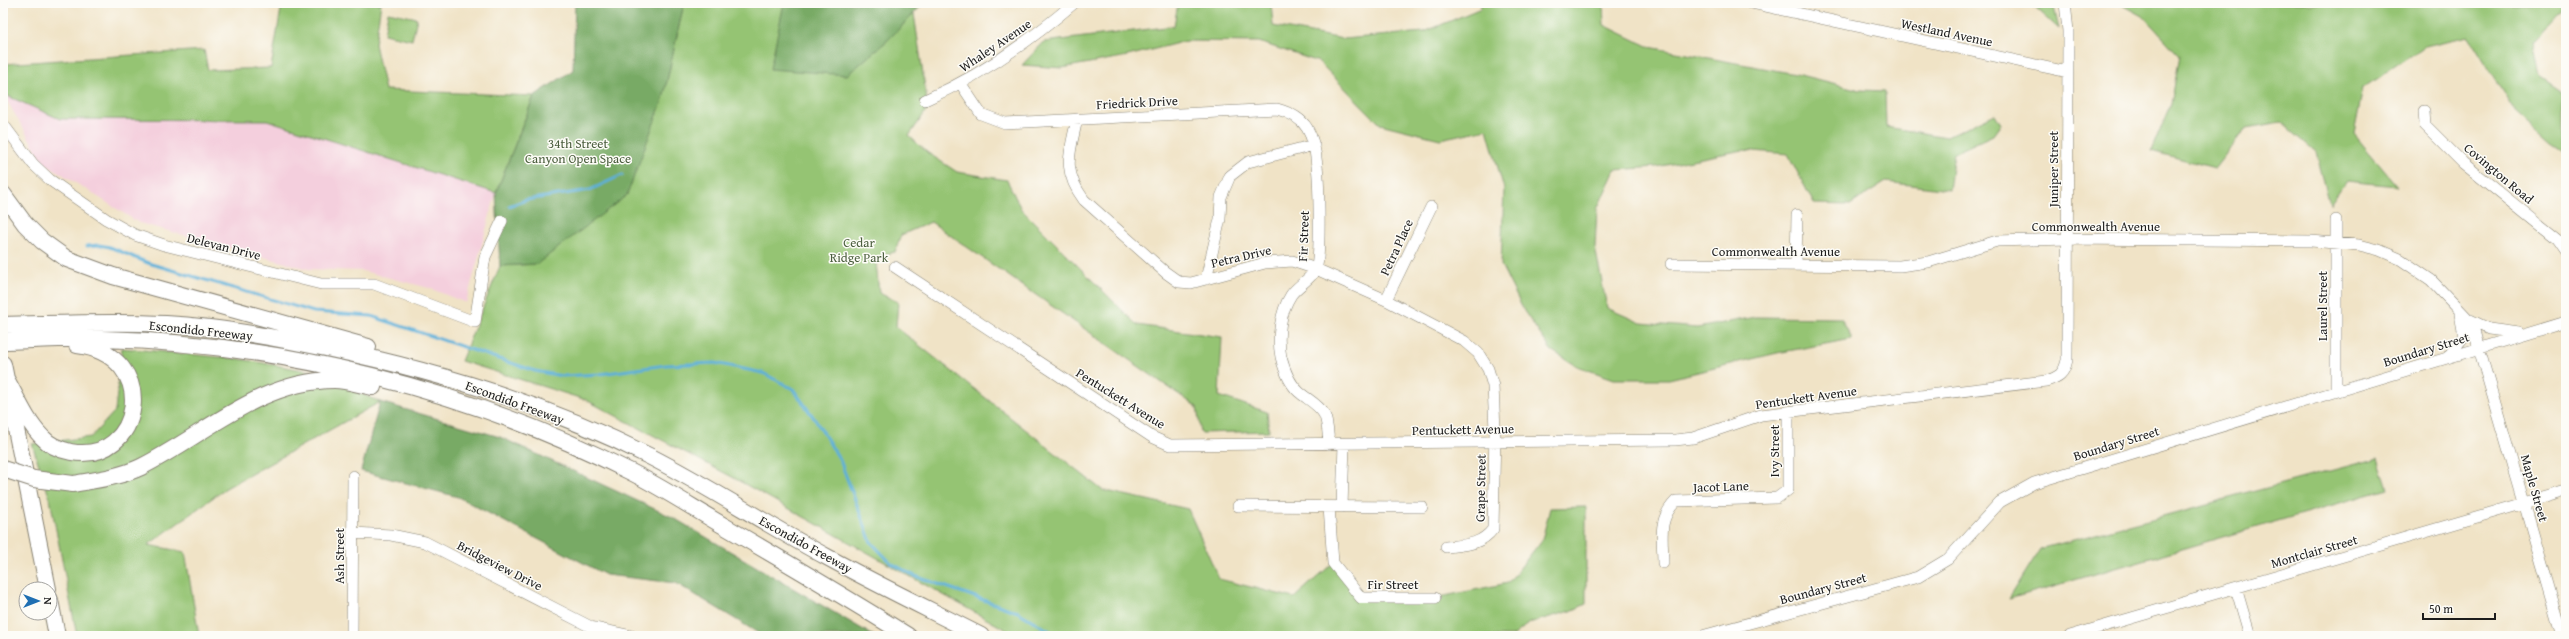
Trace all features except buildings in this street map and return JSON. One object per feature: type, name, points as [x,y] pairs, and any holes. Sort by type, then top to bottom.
[{"type":"highway","points":[[3,194],[30,230],[42,241],[67,259],[113,276],[380,350],[481,388]]},
{"type":"highway","name":"Escondido Freeway","points":[[3,325],[129,323],[167,324],[218,330],[284,340],[375,358],[481,388],[538,408],[648,456],[828,558],[981,636]]},
{"type":"highway","name":"Escondido Freeway","points":[[3,341],[101,339],[244,352],[330,366],[405,385],[479,409],[538,431],[631,472],[830,587],[908,636]]},
{"type":"highway","points":[[4,369],[42,437],[53,445],[79,453],[94,452],[110,446],[121,436],[129,421],[133,406],[129,377],[121,364],[109,354],[93,348],[32,341]]},
{"type":"highway","points":[[4,369],[46,581]]},
{"type":"highway","points":[[3,469],[34,479],[73,484],[104,479],[140,468],[239,407],[281,388],[335,380],[479,409]]},
{"type":"highway","points":[[54,621],[57,636]]},
{"type":"street","name":"Whaley Avenue","points":[[925,100],[961,84],[1037,35],[1074,3]]},
{"type":"street","name":"Westland Avenue","points":[[1751,3],[2068,72]]},
{"type":"street","name":"Juniper Street","points":[[2065,3],[2068,72],[2066,239],[2067,360]]},
{"type":"street","name":"Friedrick Drive","points":[[961,84],[975,108],[990,119],[1004,123],[1277,108],[1290,113],[1299,119],[1307,128],[1314,145]]},
{"type":"street","name":"Covington Road","points":[[2424,111],[2425,125],[2462,163],[2557,239],[2566,252]]},
{"type":"street","name":"Petra Drive","points":[[1077,119],[1068,161],[1070,176],[1084,200],[1164,272],[1179,282],[1192,282],[1265,263],[1292,262],[1316,269],[1386,300],[1454,334],[1478,353],[1488,369],[1493,386],[1495,443]]},
{"type":"street","name":"Delevan Drive","points":[[3,124],[33,164],[50,180],[106,219],[135,235],[164,245],[321,284],[374,284],[475,322],[484,257],[502,221]]},
{"type":"street","name":"Fir Street","points":[[1314,145],[1318,166],[1316,269],[1291,296],[1283,314],[1280,334],[1281,357],[1289,380],[1297,391],[1317,406],[1324,415],[1329,444]]},
{"type":"street","points":[[1206,279],[1220,219],[1221,196],[1230,176],[1248,162],[1314,145]]},
{"type":"street","name":"Petra Place","points":[[1386,300],[1430,207]]},
{"type":"street","points":[[1796,265],[1797,215]]},
{"type":"street","name":"Laurel Street","points":[[2336,220],[2336,391]]},
{"type":"street","name":"Commonwealth Avenue","points":[[1671,264],[1900,266],[1928,262],[1997,241],[2066,239],[2336,243],[2379,250],[2400,259],[2431,280],[2468,319],[2480,347]]},
{"type":"street","name":"Pentuckett Avenue","points":[[895,267],[1152,437],[1170,445],[1495,443],[1675,440],[1693,438],[1761,415],[2046,381],[2059,377],[2064,372],[2067,360]]},
{"type":"street","points":[[2448,357],[2464,336],[2464,327],[2457,306]]},
{"type":"street","points":[[2468,319],[2504,333],[2527,333]]},
{"type":"street","name":"Boundary Street","points":[[1702,636],[1918,577],[1948,559],[2000,502],[2034,483],[2566,322]]},
{"type":"street","name":"Maple Street","points":[[2480,347],[2564,636]]},
{"type":"street","name":"Ivy Street","points":[[1788,412],[1788,490]]},
{"type":"street","name":"Grape Street","points":[[1446,547],[1476,543],[1486,538],[1493,529],[1495,443]]},
{"type":"street","points":[[1342,507],[1344,444]]},
{"type":"street","name":"Ash Street","points":[[352,636],[353,476]]},
{"type":"street","name":"Jacot Lane","points":[[1663,563],[1662,520],[1667,510],[1676,501],[1777,498],[1788,490]]},
{"type":"street","name":"Montclair Street","points":[[2070,636],[2566,491]]},
{"type":"street","points":[[1238,506],[1422,507]]},
{"type":"street","name":"Fir Street","points":[[1329,507],[1333,563],[1361,598],[1435,598]]},
{"type":"street","name":"Bridgeview Drive","points":[[353,533],[391,535],[425,542],[591,627],[632,636]]},
{"type":"street","points":[[2236,588],[2250,636]]},
{"type":"shaded area","points":[[3,94],[60,119],[267,120],[496,193],[466,303],[429,288],[363,271],[308,269],[139,223],[43,162]]},
{"type":"green space","points":[[282,3],[381,3],[375,44],[385,90],[534,96],[496,193],[267,120],[60,119],[3,94],[3,64],[204,50],[208,70],[271,68]]},
{"type":"green space","name":"34th Street Canyon Open Space","points":[[575,3],[684,3],[663,99],[627,195],[537,264],[500,266],[496,193],[534,96],[573,70]]},
{"type":"green space","name":"34th Street Canyon Open Space","points":[[684,3],[788,3],[783,8],[847,75],[889,39],[914,14],[928,108],[909,136],[928,153],[957,172],[1007,180],[1021,209],[1137,325],[1222,337],[1219,396],[1267,412],[1269,431],[1201,433],[1197,407],[931,222],[901,235],[895,252],[886,254],[876,262],[879,293],[898,302],[896,327],[1102,490],[1188,509],[1219,579],[1294,598],[1333,563],[1361,598],[1435,598],[1508,583],[1542,540],[1550,508],[1586,507],[1586,604],[1571,611],[1529,623],[1513,636],[1017,636],[734,478],[586,400],[461,361],[500,266],[538,264],[663,99]]},
{"type":"green space","points":[[788,3],[924,3],[889,39],[847,75],[770,69],[783,8]]},
{"type":"green space","points":[[1178,3],[1271,3],[1273,26],[1343,39],[1424,32],[1481,8],[1480,3],[1603,3],[1604,25],[1649,47],[1801,75],[1860,90],[1885,91],[1886,127],[1947,137],[1995,114],[2001,124],[1993,135],[1954,153],[1949,190],[1886,182],[1850,205],[1814,204],[1788,154],[1743,150],[1656,167],[1615,170],[1597,209],[1595,247],[1607,308],[1641,323],[1697,328],[1755,317],[1841,318],[1852,339],[1777,353],[1669,379],[1614,379],[1577,366],[1551,350],[1524,311],[1501,265],[1504,189],[1487,129],[1440,139],[1380,124],[1319,62],[1259,42],[1186,41],[1128,56],[1062,68],[1022,65],[1044,42],[1174,26]]},
{"type":"green space","points":[[2006,3],[2053,3],[2059,29],[2035,7]]},
{"type":"green space","points":[[2119,3],[2566,3],[2566,9],[2558,13],[2534,40],[2541,74],[2566,91],[2566,152],[2552,143],[2513,108],[2469,36],[2424,46],[2363,88],[2354,134],[2397,186],[2346,181],[2330,204],[2316,152],[2281,122],[2246,128],[2215,168],[2151,151],[2171,103],[2180,56],[2143,16]]},
{"type":"green space","points":[[388,12],[417,18],[412,40],[384,34]]},
{"type":"green space","points":[[122,348],[240,359],[309,371],[380,402],[226,488],[148,545],[185,552],[199,636],[77,636],[50,499],[32,444],[91,437],[115,411]]},
{"type":"green space","points":[[380,402],[500,437],[672,517],[874,636],[763,636],[676,583],[606,575],[458,497],[361,471]]},
{"type":"green space","points":[[2378,458],[2388,489],[2009,599],[2040,549]]},
{"type":"waterway","points":[[509,206],[526,200],[590,190],[622,175]]},
{"type":"waterway","points":[[87,246],[99,245],[110,247],[148,263],[314,312],[371,316],[535,371],[562,376],[600,374],[666,365],[715,363],[763,373],[793,389],[814,418],[840,460],[871,542],[891,563],[915,576],[1018,612],[1058,636]]},
{"type":"park label","name":"Cedar Ridge Park","points":[[859,250]]}]
